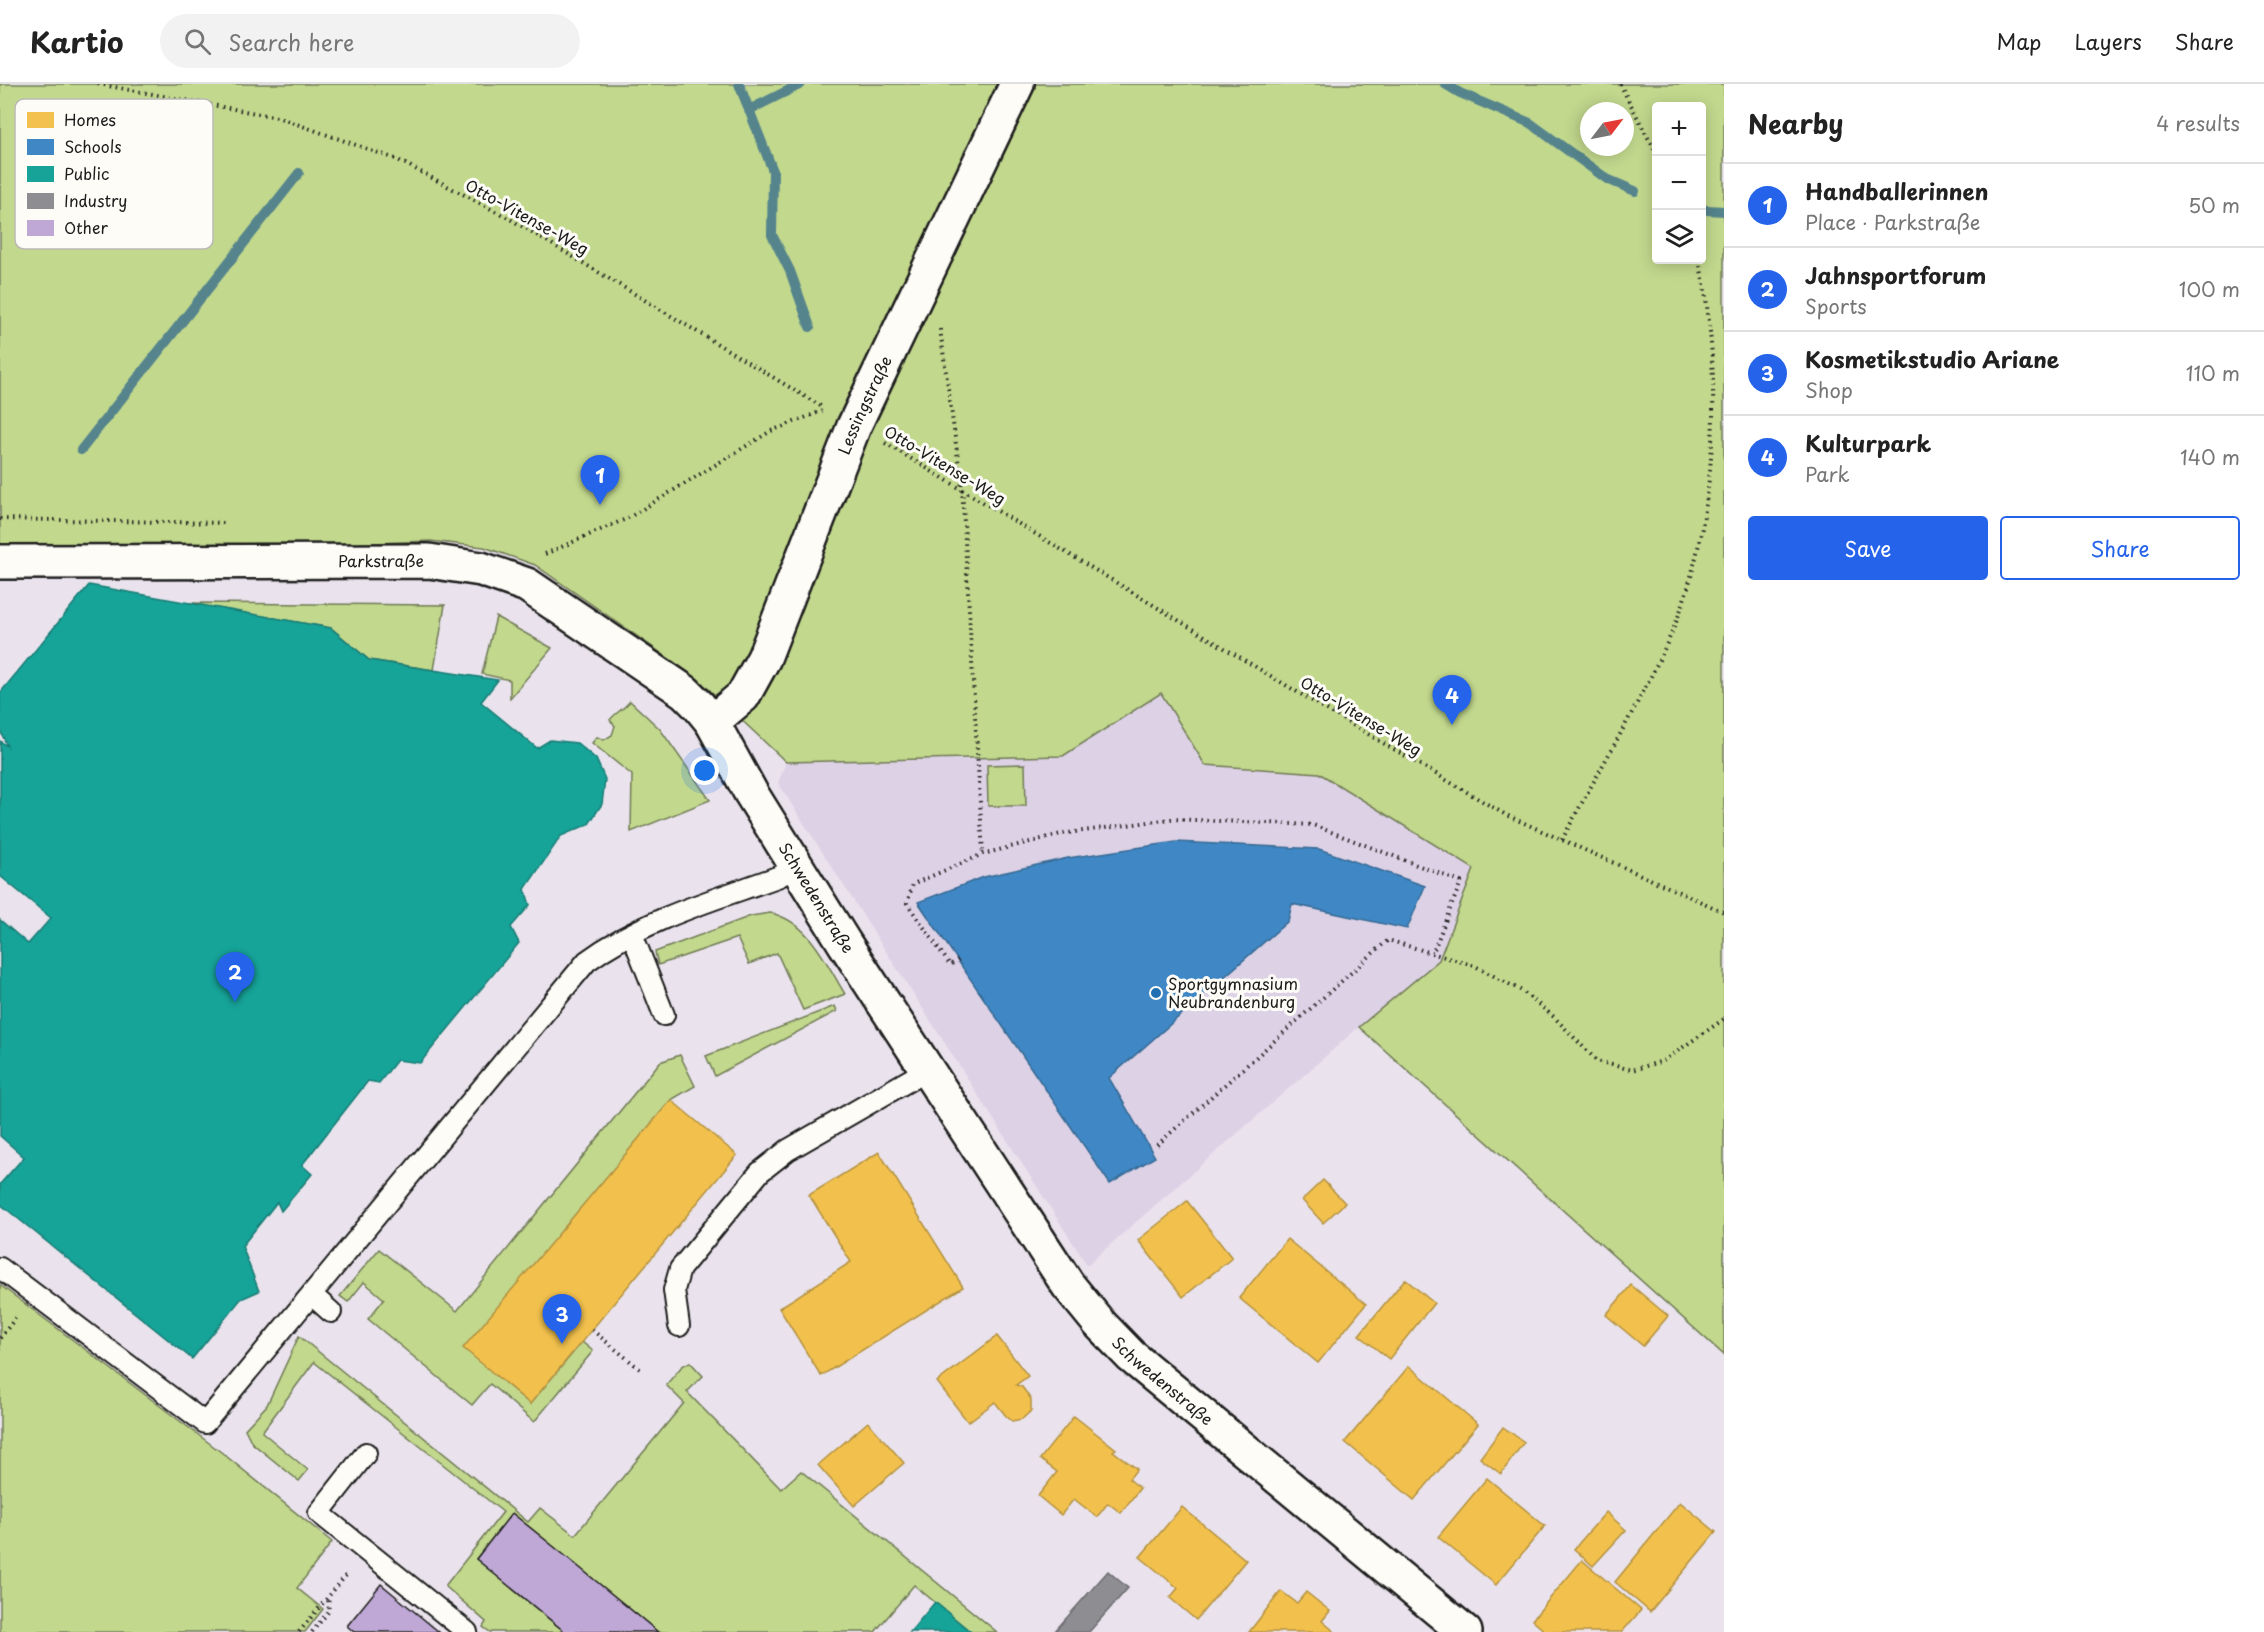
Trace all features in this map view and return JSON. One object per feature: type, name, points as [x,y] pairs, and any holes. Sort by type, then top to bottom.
[{"type":"street","name":"Lessingstraße","points":[[712,722],[743,696],[764,658],[854,426],[1017,84]]},
{"type":"street","name":"Parkstraße","points":[[0,562],[429,561],[481,569],[527,585],[685,692],[712,722]]},
{"type":"street","name":"Schwedenstraße","points":[[712,722],[751,793],[927,1070],[1068,1285],[1099,1323],[1131,1356],[1465,1632]]},
{"type":"lane","points":[[0,1268],[205,1423],[587,960],[607,946],[665,917],[780,876],[797,866]]},
{"type":"lane","points":[[632,934],[664,1015]]},
{"type":"lane","points":[[679,1326],[674,1290],[680,1269],[760,1173],[788,1150],[927,1070]]},
{"type":"lane","points":[[312,1295],[331,1312]]},
{"type":"lane","points":[[366,1453],[319,1513],[467,1632]]},
{"type":"path","name":"Otto-Vitense-Weg","points":[[98,84],[180,99]]},
{"type":"path","points":[[1620,84],[1652,145]]},
{"type":"path","name":"Otto-Vitense-Weg","points":[[213,105],[278,117],[396,159],[510,219],[826,410],[771,431],[628,518],[540,556]]},
{"type":"path","points":[[1562,840],[1646,687],[1670,637],[1695,566],[1708,492],[1714,410],[1712,339],[1700,264]]},
{"type":"path","points":[[939,324],[962,488],[983,854]]},
{"type":"path","name":"Otto-Vitense-Weg","points":[[854,426],[962,488],[1363,731],[1506,814],[1724,912]]},
{"type":"path","points":[[958,960],[950,965],[907,903],[913,884],[983,854],[1061,834],[1171,819],[1313,825],[1461,882],[1433,952]]},
{"type":"path","points":[[1157,1145],[1388,940],[1475,966],[1522,991],[1554,1017],[1597,1061],[1632,1070],[1663,1061],[1724,1019]]},
{"type":"path","points":[[0,1338],[17,1316],[8,1310]]},
{"type":"path","points":[[592,1330],[641,1370]]},
{"type":"path","points":[[299,1632],[366,1552]]},
{"type":"path","points":[[312,1632],[329,1611],[328,1596]]},
{"type":"shaded area","name":"Sportgymnasium Neubrandenburg","points":[[1161,693],[1205,765],[1319,773],[1474,869],[1439,960],[1087,1265],[778,783],[786,762],[1063,756]]},
{"type":"green space","points":[[0,84],[1724,84],[1724,1355],[1359,1027],[1439,960],[1474,869],[1319,773],[1205,765],[1161,693],[1063,756],[786,762],[697,678],[535,565],[484,547],[430,541],[317,545],[0,544]]},
{"type":"green space","points":[[187,603],[445,605],[434,670],[369,660],[331,628]]},
{"type":"green space","points":[[496,617],[552,648],[510,698],[510,680],[482,674]]},
{"type":"green space","points":[[630,701],[660,729],[710,800],[631,832],[632,775],[592,743],[597,737],[604,740],[612,735],[615,726],[610,720]]},
{"type":"green space","points":[[1025,764],[1026,806],[988,806],[987,765]]},
{"type":"green space","points":[[770,913],[796,925],[806,934],[845,994],[803,1010],[777,953],[749,964],[737,938],[658,965],[655,952],[751,916]]},
{"type":"green space","points":[[835,1006],[837,1011],[715,1076],[706,1056]]},
{"type":"green space","points":[[680,1055],[695,1086],[671,1100],[464,1348],[530,1404],[582,1342],[593,1351],[534,1422],[490,1384],[472,1405],[368,1319],[384,1299],[364,1282],[348,1302],[340,1296],[379,1249],[457,1311],[660,1062]]},
{"type":"green space","points":[[0,1285],[221,1452],[332,1542],[297,1588],[323,1609],[305,1632],[0,1632]]},
{"type":"green space","points":[[299,1336],[528,1522],[540,1508],[575,1535],[684,1403],[666,1385],[682,1366],[690,1362],[703,1376],[687,1392],[781,1489],[801,1471],[997,1632],[971,1632],[914,1585],[875,1632],[658,1632],[513,1514],[476,1559],[565,1632],[490,1632],[483,1627],[486,1622],[445,1586],[503,1512],[314,1362],[262,1432],[308,1470],[299,1481],[252,1443],[245,1429],[267,1405]]},
{"type":"building: Homes","points":[[671,1100],[737,1155],[530,1404],[463,1348]]},
{"type":"building: Homes","points":[[879,1152],[963,1287],[821,1376],[779,1308],[851,1262],[809,1195]]},
{"type":"building: Homes","points":[[1323,1180],[1345,1203],[1323,1223],[1302,1200]]},
{"type":"building: Homes","points":[[1187,1201],[1232,1258],[1183,1297],[1138,1240]]},
{"type":"building: Homes","points":[[1287,1239],[1366,1304],[1318,1363],[1239,1298]]},
{"type":"building: Homes","points":[[1405,1279],[1434,1303],[1389,1359],[1359,1335]]},
{"type":"building: Homes","points":[[1631,1285],[1668,1316],[1643,1346],[1606,1315]]},
{"type":"building: Homes","points":[[997,1336],[1028,1376],[1016,1385],[1022,1387],[1031,1399],[1031,1411],[1022,1419],[1012,1421],[995,1402],[968,1422],[937,1382]]},
{"type":"building: Homes","points":[[1409,1366],[1478,1424],[1414,1500],[1345,1442]]},
{"type":"building: Homes","points":[[1074,1416],[1137,1469],[1129,1479],[1140,1488],[1121,1513],[1108,1503],[1097,1517],[1074,1499],[1061,1515],[1038,1496],[1057,1472],[1040,1459]]},
{"type":"building: Homes","points":[[868,1422],[904,1463],[854,1506],[818,1465]]},
{"type":"building: Homes","points":[[1503,1427],[1524,1442],[1501,1474],[1480,1458]]},
{"type":"building: Homes","points":[[1487,1478],[1545,1526],[1496,1585],[1438,1537]]},
{"type":"building: Homes","points":[[1680,1502],[1716,1532],[1650,1612],[1615,1582]]},
{"type":"building: Homes","points":[[1182,1507],[1246,1560],[1196,1620],[1170,1598],[1178,1588],[1140,1557]]},
{"type":"building: Homes","points":[[1606,1512],[1626,1530],[1593,1566],[1574,1549]]},
{"type":"building: Homes","points":[[1582,1560],[1641,1610],[1622,1632],[1546,1632],[1532,1620]]},
{"type":"building: Homes","points":[[1281,1591],[1297,1603],[1306,1592],[1330,1611],[1322,1621],[1335,1632],[1249,1632]]},
{"type":"building: Schools","points":[[1176,842],[1319,849],[1425,886],[1407,929],[1292,904],[1288,921],[1109,1078],[1155,1157],[1110,1184],[918,902],[984,877],[1068,858]]},
{"type":"building: Public","points":[[89,585],[331,628],[369,660],[498,680],[481,702],[537,748],[550,740],[577,743],[596,759],[605,779],[602,804],[589,824],[561,836],[525,889],[530,905],[511,927],[519,943],[420,1063],[397,1060],[379,1083],[368,1081],[302,1165],[312,1174],[281,1211],[277,1202],[242,1246],[259,1291],[241,1299],[192,1359],[0,1204],[0,1184],[24,1157],[0,1136],[0,920],[28,944],[51,918],[0,876],[0,741],[7,746],[0,730],[0,693]]},
{"type":"building: Public","points":[[935,1602],[971,1632],[910,1632]]},
{"type":"building: Industry","points":[[1108,1571],[1128,1588],[1089,1632],[1054,1632]]},
{"type":"building: Other","points":[[512,1513],[658,1632],[565,1632],[476,1559]]},
{"type":"building: Other","points":[[381,1584],[439,1632],[354,1632],[347,1626]]},
{"type":"waterway","points":[[739,84],[773,171],[772,235],[790,271],[810,327]]},
{"type":"waterway","points":[[749,110],[801,84]]},
{"type":"waterway","points":[[1445,84],[1460,93],[1530,123],[1607,179],[1635,191]]},
{"type":"waterway","points":[[81,450],[299,173]]},
{"type":"waterway","points":[[1707,210],[1724,211]]},
{"type":"place","name":"Handballerinnen","points":[[600,505]]},
{"type":"place","name":"Kulturpark","points":[[1452,725]]},
{"type":"place","name":"Sportgymnasium Neubrandenburg","points":[[1156,993]]},
{"type":"place","name":"Jahnsportforum","points":[[235,1002]]},
{"type":"place","name":"Kosmetikstudio Ariane","points":[[562,1344]]}]
